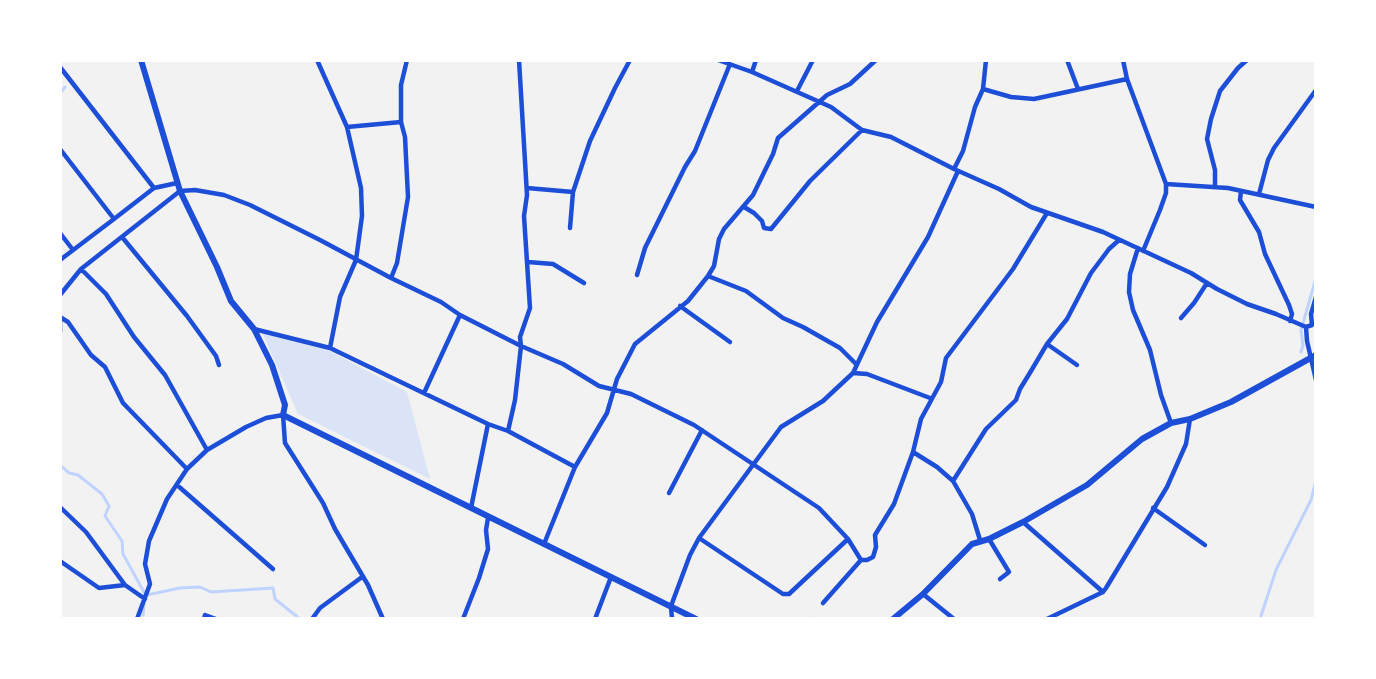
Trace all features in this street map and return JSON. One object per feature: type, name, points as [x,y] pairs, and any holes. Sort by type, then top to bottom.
[{"type":"street","points":[[141,60],[177,183],[192,219],[217,267],[231,301],[254,329],[272,365],[285,405],[283,415],[285,443],[323,503],[335,529],[368,585],[383,619]]},
{"type":"street","points":[[317,60],[347,127],[361,188],[362,216],[356,260],[340,297],[330,348]]},
{"type":"street","points":[[391,278],[397,263],[408,197],[405,137],[401,122],[401,85],[407,60]]},
{"type":"street","points":[[508,431],[513,410],[520,338],[530,308],[524,216],[527,188],[519,60]]},
{"type":"street","points":[[570,228],[573,192],[594,132],[630,60]]},
{"type":"street","points":[[718,60],[797,91],[831,107],[862,130],[891,136],[1031,207],[1087,226],[1119,240],[1191,273],[1247,304],[1306,327],[1312,325],[1311,314],[1316,297]]},
{"type":"street","points":[[752,72],[756,60]]},
{"type":"street","points":[[797,91],[813,60]]},
{"type":"street","points":[[544,544],[575,467],[607,412],[614,390],[635,344],[688,301],[708,276],[714,266],[719,239],[724,229],[753,195],[778,138],[827,94],[850,84],[876,60]]},
{"type":"street","points":[[672,619],[671,606],[690,555],[699,538],[752,465],[782,427],[823,401],[853,373],[877,322],[928,237],[963,152],[975,106],[983,89],[986,60]]},
{"type":"street","points":[[1067,60],[1078,89]]},
{"type":"street","points":[[1123,60],[1127,80],[1166,184],[1160,210],[1130,274],[1129,292],[1150,350],[1161,395],[1171,423]]},
{"type":"street","points":[[1215,186],[1215,170],[1207,139],[1211,119],[1220,92],[1247,60]]},
{"type":"street","points":[[637,275],[645,248],[695,151],[730,64]]},
{"type":"street","points":[[60,67],[154,188]]},
{"type":"street","points":[[983,89],[1011,97],[1034,99],[1127,80]]},
{"type":"street","points":[[1259,194],[1268,160],[1274,148],[1316,90]]},
{"type":"street","points":[[347,127],[401,122]]},
{"type":"street","points":[[744,207],[762,221],[764,228],[771,229],[810,181],[862,130]]},
{"type":"street","points":[[60,149],[114,219]]},
{"type":"street","points":[[60,260],[154,188],[177,183]]},
{"type":"street","points":[[1166,184],[1215,186],[1316,207]]},
{"type":"street","points":[[527,188],[573,192]]},
{"type":"street","points":[[60,295],[81,269],[180,191],[195,190],[224,195],[250,205],[320,240],[441,302],[460,315],[563,364],[599,386],[631,394],[702,430],[819,508],[848,539],[861,560]]},
{"type":"street","points":[[1241,191],[1240,200],[1259,232],[1266,254],[1289,304],[1292,314],[1290,321]]},
{"type":"street","points":[[823,603],[861,560],[873,557],[876,547],[875,535],[894,504],[913,452],[921,419],[930,398],[941,382],[946,358],[1013,269],[1047,213]]},
{"type":"street","points":[[60,234],[73,250]]},
{"type":"street","points":[[122,237],[187,316],[216,356],[219,365]]},
{"type":"street","points":[[953,481],[986,429],[1016,400],[1020,389],[1047,344],[1067,319],[1091,273],[1109,249],[1119,240]]},
{"type":"street","points":[[528,262],[553,264],[584,283]]},
{"type":"street","points":[[81,269],[106,294],[134,337],[165,375],[207,450]]},
{"type":"street","points":[[708,276],[746,291],[783,318],[804,327],[840,348],[857,365]]},
{"type":"street","points":[[1181,318],[1207,283]]},
{"type":"street","points":[[680,306],[730,342]]},
{"type":"street","points":[[424,393],[460,315]]},
{"type":"street","points":[[60,332],[60,319],[68,322],[91,356],[105,367],[123,403],[187,469]]},
{"type":"street","points":[[1306,327],[1316,380]]},
{"type":"street","points":[[254,329],[330,348],[488,424],[508,431],[575,467]]},
{"type":"street","points":[[1047,344],[1077,365]]},
{"type":"street","points":[[893,619],[923,594],[972,544],[1023,522],[1087,486],[1142,440],[1171,423],[1231,402],[1313,356]]},
{"type":"street","points":[[853,373],[867,374],[930,398]]},
{"type":"street","points":[[137,619],[150,584],[145,564],[149,541],[167,499],[187,469],[207,450],[266,418],[283,415],[696,619]]},
{"type":"street","points":[[1047,619],[1103,592],[1167,487],[1186,444],[1190,418]]},
{"type":"street","points":[[471,508],[488,424]]},
{"type":"street","points":[[669,493],[702,430]]},
{"type":"street","points":[[913,452],[937,467],[953,481],[972,514],[980,540]]},
{"type":"street","points":[[177,485],[273,569]]},
{"type":"street","points":[[60,507],[86,532],[125,585],[145,599]]},
{"type":"street","points":[[1153,508],[1205,545]]},
{"type":"street","points":[[463,619],[488,549],[486,530],[488,518]]},
{"type":"street","points":[[1023,522],[1103,592]]},
{"type":"street","points":[[699,538],[783,594],[789,594],[848,539]]},
{"type":"street","points":[[989,538],[1009,572],[1000,579]]},
{"type":"street","points":[[60,561],[91,585],[99,588],[125,585]]},
{"type":"street","points":[[312,619],[320,608],[362,577]]},
{"type":"street","points":[[595,619],[611,578]]},
{"type":"street","points":[[923,594],[954,619]]},
{"type":"street","points":[[204,619],[206,615],[216,619]]},
{"type":"shaded area","points":[[262,332],[322,347],[407,392],[430,479],[298,414]]},
{"type":"waterway","points":[[60,93],[65,87]]},
{"type":"waterway","points":[[1301,352],[1303,345],[1301,330],[1316,278]]},
{"type":"waterway","points":[[60,465],[69,473],[78,475],[102,494],[109,506],[105,516],[122,541],[123,554],[145,594]]},
{"type":"waterway","points":[[1260,619],[1276,570],[1311,500],[1316,480]]},
{"type":"waterway","points":[[147,595],[180,588],[200,587],[211,592],[273,588],[275,599],[300,619]]},
{"type":"waterway","points":[[143,615],[144,604]]}]
